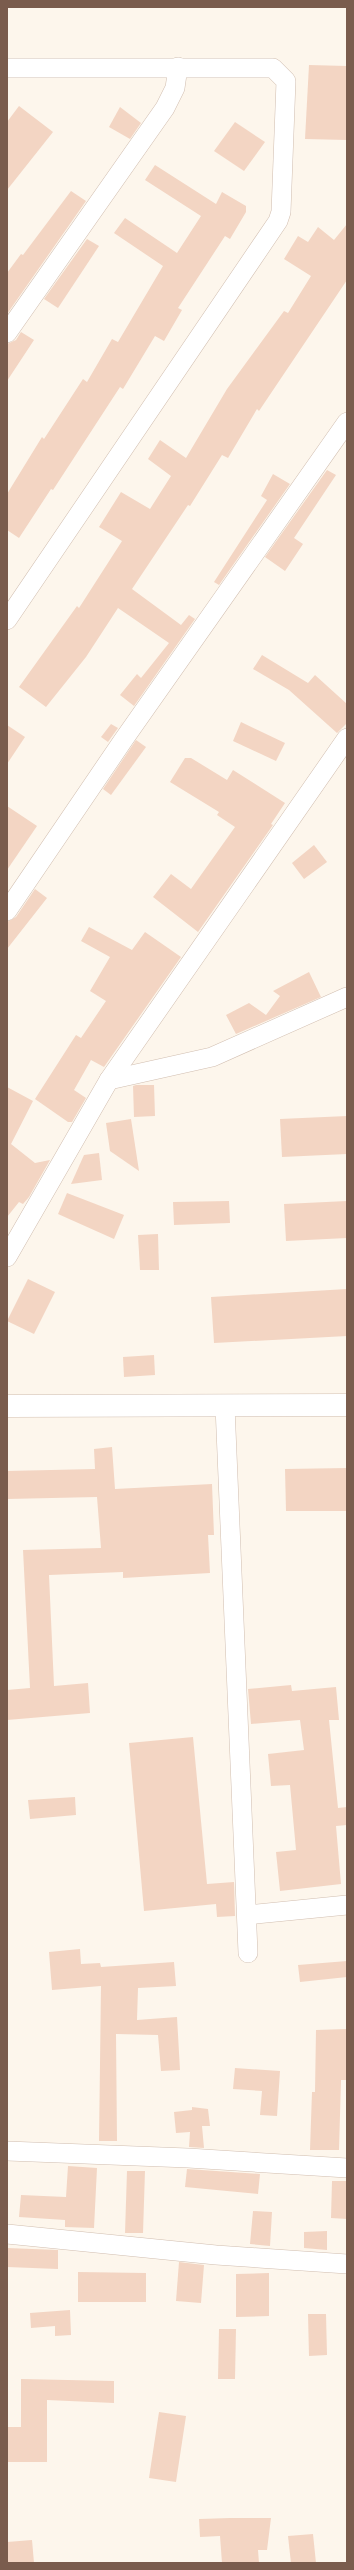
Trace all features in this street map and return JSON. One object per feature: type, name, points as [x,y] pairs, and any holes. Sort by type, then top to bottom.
[{"type":"street","points":[[7,333],[165,108],[174,88],[178,67]]},
{"type":"street","points":[[7,68],[273,68],[286,81],[280,217],[7,620]]},
{"type":"street","points":[[9,905],[347,422]]},
{"type":"street","points":[[7,1257],[110,1080],[347,738]]},
{"type":"street","points":[[110,1080],[212,1057],[347,997]]},
{"type":"street","points":[[7,1406],[347,1405]]},
{"type":"street","points":[[225,1406],[248,1953]]},
{"type":"street","points":[[247,1915],[347,1905]]},
{"type":"street","points":[[7,2151],[188,2158],[347,2168]]},
{"type":"street","points":[[7,2234],[216,2255],[347,2264]]},
{"type":"building","points":[[309,65],[347,66],[347,140],[305,139]]},
{"type":"building","points":[[19,106],[53,132],[7,190],[7,122]]},
{"type":"building","points":[[120,107],[141,123],[130,139],[109,127]]},
{"type":"building","points":[[235,122],[265,142],[244,171],[214,151]]},
{"type":"building","points":[[155,165],[216,204],[222,192],[246,206],[246,212],[230,239],[225,236],[178,308],[182,310],[164,341],[155,336],[123,389],[120,387],[53,490],[51,489],[19,538],[7,530],[7,494],[42,437],[44,439],[83,379],[87,382],[112,339],[118,342],[163,266],[114,233],[125,218],[177,253],[201,216],[145,180]]},
{"type":"building","points":[[71,191],[86,201],[7,314],[7,273],[21,254],[23,255]]},
{"type":"building","points":[[347,224],[347,280],[259,411],[257,409],[228,458],[222,455],[190,506],[188,505],[132,589],[181,625],[189,615],[195,619],[134,706],[120,695],[137,674],[141,678],[169,643],[118,608],[86,657],[46,707],[19,687],[77,606],[79,608],[122,541],[99,527],[121,492],[150,509],[171,476],[148,459],[160,440],[186,458],[227,389],[284,311],[288,313],[311,276],[284,259],[298,236],[308,242],[318,227],[334,240]]},
{"type":"building","points":[[87,239],[99,246],[58,308],[44,299]]},
{"type":"building","points":[[21,332],[34,340],[7,381],[7,344],[16,340]]},
{"type":"building","points":[[327,470],[336,475],[294,538],[303,544],[285,571],[265,557]]},
{"type":"building","points":[[273,474],[290,484],[219,585],[214,582],[267,500],[261,496]]},
{"type":"building","points":[[262,655],[308,683],[315,675],[347,704],[347,723],[337,733],[289,690],[253,669]]},
{"type":"building","points":[[241,722],[285,743],[276,761],[233,741]]},
{"type":"building","points":[[111,724],[118,728],[108,742],[101,737]]},
{"type":"building","points":[[7,725],[25,737],[7,764]]},
{"type":"building","points":[[136,740],[146,747],[111,795],[103,789]]},
{"type":"building","points":[[185,758],[191,758],[227,780],[233,770],[285,803],[271,824],[273,825],[198,932],[153,897],[171,874],[191,889],[235,827],[217,815],[219,812],[170,782]]},
{"type":"building","points":[[7,806],[37,826],[7,870]]},
{"type":"building","points":[[314,845],[327,862],[304,879],[292,863]]},
{"type":"building","points":[[35,889],[47,898],[7,949],[7,922],[16,917]]},
{"type":"building","points":[[89,927],[132,950],[145,932],[181,957],[104,1067],[91,1060],[74,1090],[86,1098],[72,1122],[68,1122],[35,1099],[76,1035],[81,1038],[106,1001],[90,991],[110,957],[81,941]]},
{"type":"building","points":[[309,972],[321,997],[236,1034],[226,1015],[249,1003],[266,1015],[280,996],[273,991]]},
{"type":"building","points":[[154,1085],[155,1116],[134,1117],[133,1086]]},
{"type":"building","points":[[7,1087],[33,1101],[11,1144],[35,1163],[50,1160],[29,1197],[23,1204],[19,1202],[7,1217]]},
{"type":"building","points":[[347,1116],[347,1154],[282,1157],[280,1119]]},
{"type":"building","points":[[131,1119],[139,1171],[110,1151],[106,1123]]},
{"type":"building","points":[[99,1153],[102,1180],[71,1184],[84,1155]]},
{"type":"building","points":[[67,1193],[124,1215],[114,1239],[58,1214]]},
{"type":"building","points":[[229,1201],[230,1223],[174,1225],[173,1202]]},
{"type":"building","points":[[347,1201],[347,1238],[286,1241],[284,1204]]},
{"type":"building","points":[[158,1234],[159,1270],[140,1270],[138,1235]]},
{"type":"building","points":[[28,1279],[55,1292],[34,1334],[7,1321]]},
{"type":"building","points":[[347,1289],[347,1336],[214,1343],[211,1297]]},
{"type":"building","points":[[154,1355],[155,1375],[124,1377],[123,1357]]},
{"type":"building","points":[[112,1447],[115,1489],[212,1484],[214,1535],[208,1535],[210,1573],[123,1578],[123,1572],[49,1575],[54,1686],[88,1683],[90,1713],[7,1720],[7,1690],[30,1688],[23,1550],[101,1548],[97,1497],[7,1499],[7,1471],[95,1469],[94,1449]]},
{"type":"building","points":[[347,1468],[347,1511],[286,1511],[285,1469]]},
{"type":"building","points":[[291,1685],[292,1691],[336,1687],[339,1720],[329,1720],[338,1808],[347,1807],[347,1825],[336,1826],[341,1884],[280,1891],[276,1852],[296,1850],[290,1785],[271,1786],[268,1754],[304,1750],[300,1720],[251,1724],[248,1689]]},
{"type":"building","points":[[193,1737],[207,1884],[234,1882],[235,1916],[217,1917],[216,1904],[144,1911],[129,1743]]},
{"type":"building","points":[[75,1797],[76,1815],[30,1819],[28,1800]]},
{"type":"building","points":[[80,1949],[81,1964],[100,1963],[101,1967],[174,1962],[176,1986],[138,1988],[137,2020],[177,2017],[180,2070],[161,2071],[158,2035],[116,2034],[117,2141],[99,2141],[101,1986],[52,1990],[49,1952]]},
{"type":"building","points":[[347,1961],[347,1977],[300,1982],[298,1965]]},
{"type":"building","points":[[347,2029],[347,2080],[341,2080],[339,2150],[310,2150],[312,2092],[315,2092],[316,2030]]},
{"type":"building","points":[[235,2068],[280,2071],[277,2116],[260,2115],[262,2091],[233,2089]]},
{"type":"building","points":[[192,2107],[208,2109],[210,2126],[202,2126],[204,2148],[189,2147],[190,2132],[176,2133],[174,2112],[192,2110]]},
{"type":"building","points":[[68,2166],[97,2168],[94,2228],[65,2227],[65,2220],[19,2217],[21,2195],[66,2197]]},
{"type":"building","points":[[187,2169],[260,2174],[258,2194],[185,2187]]},
{"type":"building","points":[[127,2171],[145,2171],[143,2233],[125,2233]]},
{"type":"building","points":[[332,2181],[347,2181],[347,2219],[331,2218]]},
{"type":"building","points":[[253,2211],[272,2212],[270,2246],[250,2244]]},
{"type":"building","points":[[327,2231],[327,2250],[304,2248],[304,2232]]},
{"type":"building","points":[[7,2248],[58,2250],[58,2269],[7,2267]]},
{"type":"building","points":[[179,2262],[204,2265],[201,2303],[176,2301]]},
{"type":"building","points":[[78,2272],[146,2273],[146,2302],[78,2302]]},
{"type":"building","points":[[269,2273],[269,2316],[236,2317],[236,2274]]},
{"type":"building","points":[[70,2310],[71,2335],[55,2336],[55,2326],[31,2328],[30,2313]]},
{"type":"building","points":[[308,2314],[326,2314],[327,2355],[309,2356]]},
{"type":"building","points":[[219,2329],[236,2329],[235,2379],[218,2379]]},
{"type":"building","points":[[21,2379],[114,2381],[114,2403],[47,2400],[47,2462],[7,2462],[7,2427],[21,2427]]},
{"type":"building","points":[[159,2412],[186,2416],[176,2482],[149,2478]]},
{"type":"building","points":[[271,2518],[267,2550],[258,2550],[259,2563],[222,2563],[220,2536],[200,2537],[199,2519]]},
{"type":"building","points":[[313,2534],[316,2563],[291,2563],[288,2536]]},
{"type":"building","points":[[32,2540],[34,2563],[7,2563],[7,2542]]}]
